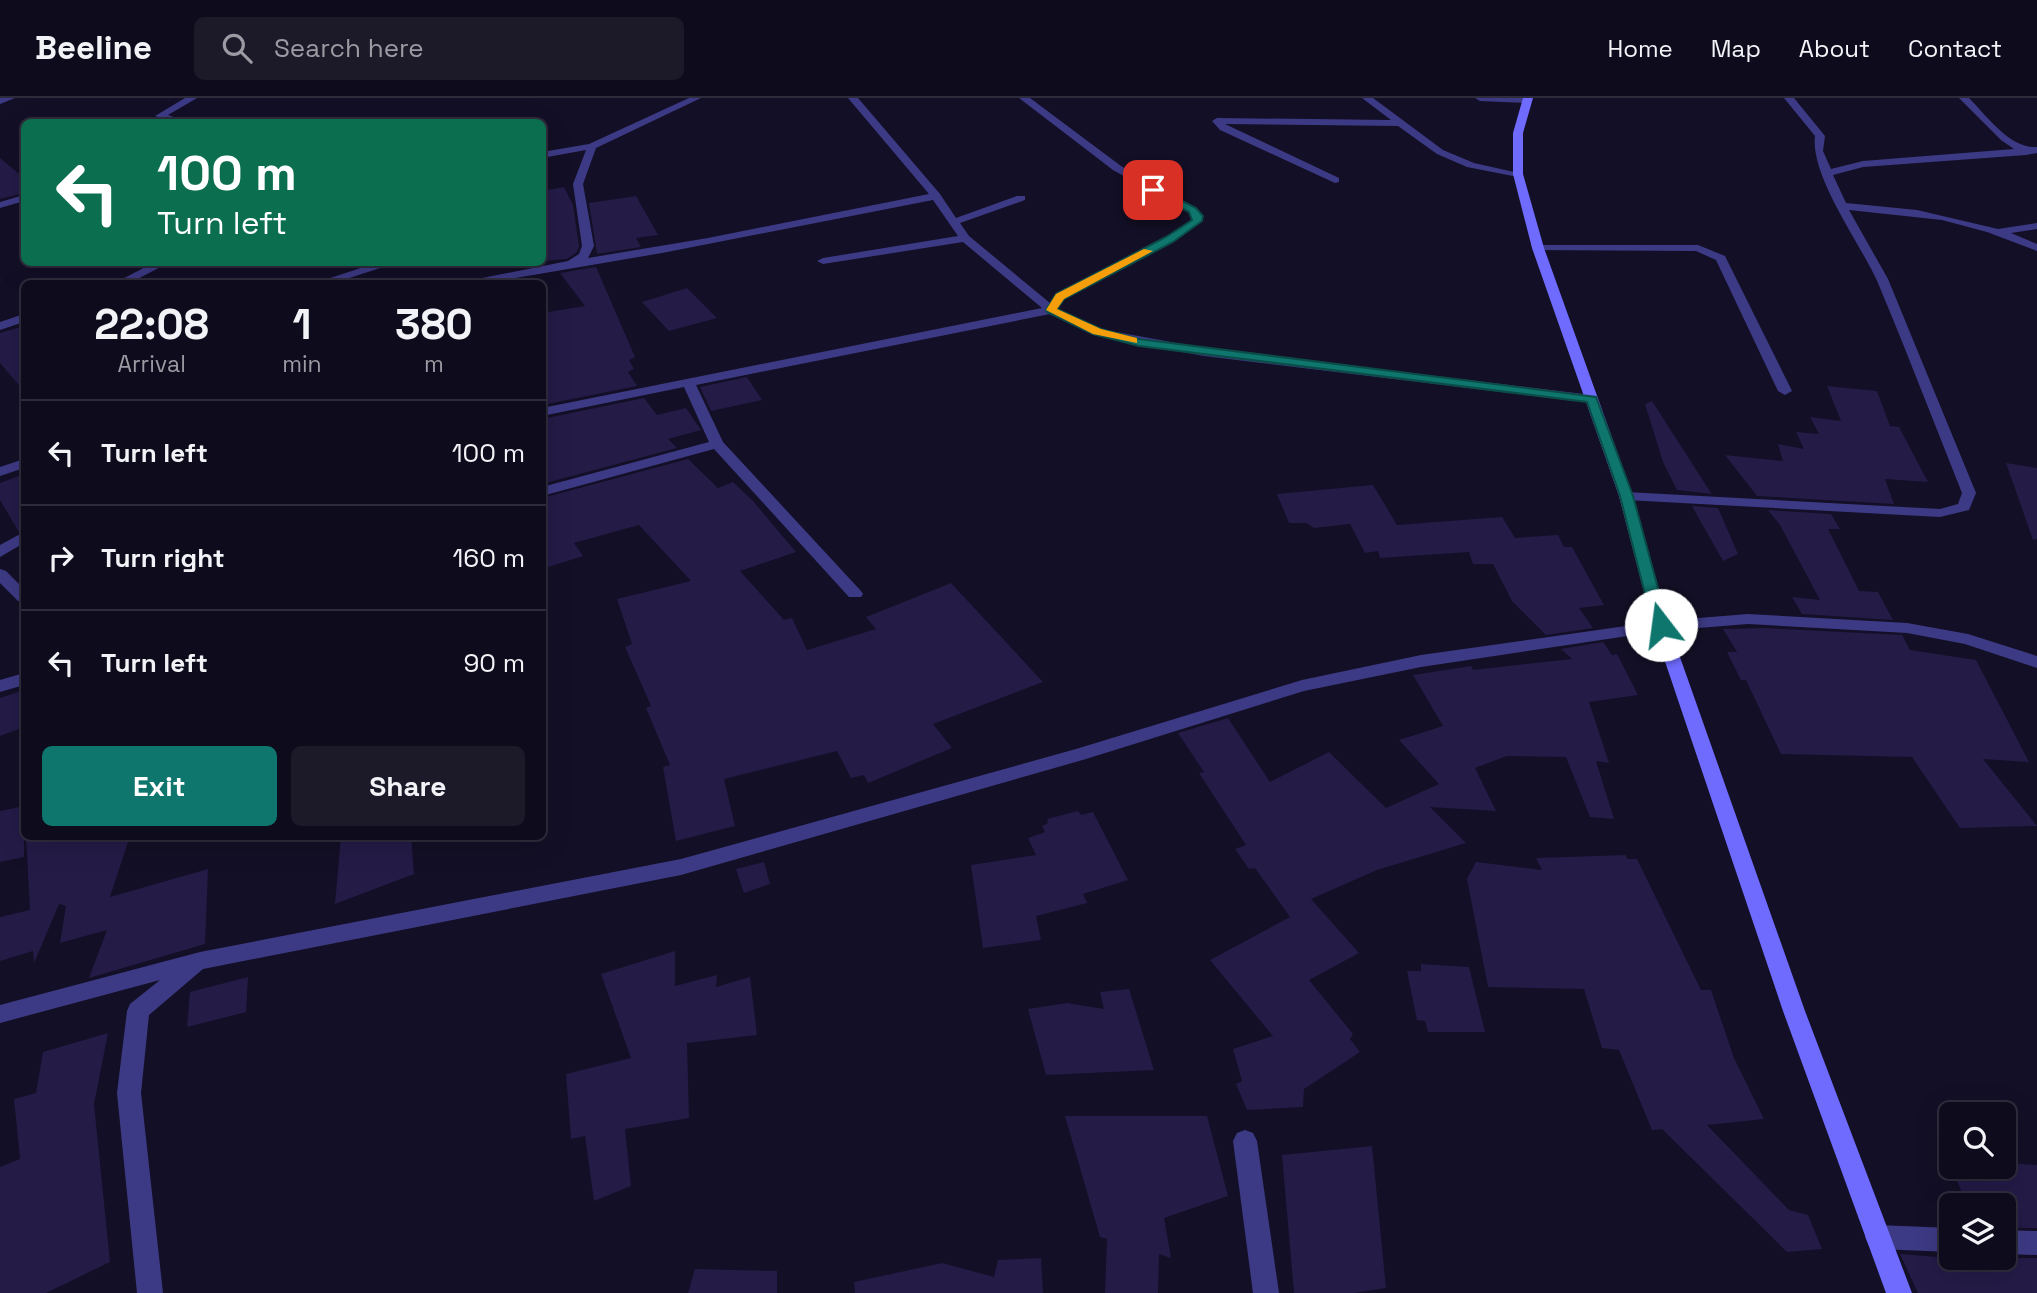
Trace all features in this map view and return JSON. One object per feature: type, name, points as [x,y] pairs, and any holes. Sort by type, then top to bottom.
[{"type":"street","points":[[0,101],[10,98]]},
{"type":"street","points":[[172,119],[160,116],[192,98]]},
{"type":"street","points":[[546,154],[592,146],[696,98]]},
{"type":"street","points":[[853,98],[936,196],[965,237],[1051,310],[1097,332],[1139,342],[1592,399]]},
{"type":"street","points":[[546,411],[1051,310],[1060,296],[1170,240],[1197,221],[1198,216],[1117,168],[1024,98]]},
{"type":"street","points":[[1367,98],[1396,123],[1440,152],[1471,165],[1518,174]]},
{"type":"street","points":[[1480,98],[1527,99],[1518,133],[1518,174],[1538,248],[1626,496],[1661,625],[1794,1011],[1899,1293]]},
{"type":"street","points":[[1626,496],[1940,513],[1964,507],[1969,494],[1882,279],[1842,206],[1818,151],[1820,136],[1789,98]]},
{"type":"street","points":[[1964,98],[2004,138],[2032,151]]},
{"type":"street","points":[[1335,180],[1223,128],[1217,121],[1396,123]]},
{"type":"street","points":[[570,264],[584,256],[588,246],[578,184],[592,146]]},
{"type":"street","points":[[1829,173],[1863,164],[2032,151]]},
{"type":"street","points":[[480,280],[635,256],[824,215],[936,196]]},
{"type":"street","points":[[954,222],[1021,198]]},
{"type":"street","points":[[0,205],[21,199]]},
{"type":"street","points":[[1842,206],[1881,207],[1926,214],[1996,232],[2037,248]]},
{"type":"street","points":[[1996,232],[2037,226]]},
{"type":"street","points":[[823,261],[965,237]]},
{"type":"street","points":[[1538,248],[1698,247],[1712,251],[1721,258],[1785,391]]},
{"type":"street","points":[[126,280],[156,266]]},
{"type":"street","points":[[330,280],[376,266]]},
{"type":"street","points":[[0,326],[21,319]]},
{"type":"street","points":[[688,381],[717,444],[855,594]]},
{"type":"street","points":[[546,491],[717,444]]},
{"type":"street","points":[[0,472],[21,464]]},
{"type":"street","points":[[0,552],[21,539]]},
{"type":"street","points":[[0,574],[21,594]]},
{"type":"street","points":[[0,1014],[200,961],[681,867],[1080,754],[1302,686],[1421,661],[1661,625],[1748,619],[1907,628],[1968,639],[2037,662]]},
{"type":"street","points":[[0,687],[21,680]]},
{"type":"street","points":[[150,1293],[129,1093],[138,1011],[200,961]]},
{"type":"street","points":[[1245,1141],[1266,1293]]},
{"type":"street","points":[[1878,1237],[1939,1240]]},
{"type":"street","points":[[2016,1242],[2037,1243]]},
{"type":"building","points":[[0,158],[21,176],[21,194],[0,199]]},
{"type":"building","points":[[564,187],[573,205],[579,246],[577,252],[567,259],[546,261],[546,190]]},
{"type":"building","points":[[636,196],[658,235],[636,238],[641,247],[597,254],[589,203]]},
{"type":"building","points":[[596,267],[635,357],[629,360],[634,369],[628,372],[637,386],[546,404],[546,312],[585,306],[560,273]]},
{"type":"building","points":[[687,288],[717,318],[669,331],[642,302]]},
{"type":"building","points":[[21,327],[21,388],[0,363],[0,333]]},
{"type":"building","points":[[747,377],[762,400],[711,411],[700,387]]},
{"type":"building","points":[[1827,386],[1877,391],[1890,426],[1899,427],[1928,482],[1885,479],[1894,504],[1757,496],[1725,455],[1783,461],[1778,444],[1804,449],[1796,432],[1819,434],[1810,417],[1841,421]]},
{"type":"building","points":[[644,398],[657,415],[686,408],[701,430],[668,439],[677,448],[546,483],[546,418]]},
{"type":"building","points":[[1652,401],[1712,494],[1677,490],[1663,462],[1645,404]]},
{"type":"building","points":[[688,459],[718,488],[733,482],[753,501],[796,552],[740,571],[784,620],[792,618],[807,650],[876,629],[866,617],[951,583],[1043,682],[933,724],[952,748],[868,783],[864,775],[851,778],[837,751],[724,779],[735,826],[676,841],[663,767],[670,765],[646,708],[651,706],[625,647],[632,644],[617,599],[691,581],[639,525],[574,543],[583,556],[546,568],[546,497]]},
{"type":"building","points":[[2006,463],[2037,468],[2037,539],[2033,540]]},
{"type":"building","points":[[21,475],[19,532],[0,500],[0,483]]},
{"type":"building","points":[[1373,485],[1397,525],[1502,517],[1515,538],[1558,535],[1564,547],[1572,547],[1604,605],[1579,608],[1593,628],[1546,635],[1512,601],[1493,564],[1473,564],[1469,552],[1380,558],[1378,551],[1365,553],[1350,524],[1314,528],[1306,523],[1289,523],[1277,494]]},
{"type":"building","points":[[1692,506],[1718,508],[1738,554],[1723,561]]},
{"type":"building","points":[[1768,510],[1831,514],[1840,529],[1828,529],[1859,591],[1878,592],[1893,620],[1802,614],[1792,597],[1820,600],[1780,525]]},
{"type":"building","points":[[1764,628],[1902,635],[1910,650],[1976,660],[2029,762],[1983,759],[2037,826],[1960,828],[1912,757],[1781,754],[1746,680],[1741,680],[1727,652],[1737,652],[1723,629]]},
{"type":"building","points":[[1603,642],[1612,655],[1617,654],[1638,695],[1589,702],[1609,763],[1596,761],[1614,819],[1590,817],[1566,757],[1507,756],[1475,768],[1496,811],[1430,807],[1466,843],[1377,870],[1311,899],[1359,953],[1309,980],[1353,1034],[1350,1039],[1360,1052],[1304,1089],[1303,1107],[1247,1110],[1236,1084],[1242,1081],[1233,1049],[1273,1036],[1210,960],[1290,917],[1255,868],[1249,869],[1235,849],[1246,845],[1199,773],[1204,772],[1178,733],[1228,718],[1270,782],[1329,752],[1386,808],[1439,784],[1399,740],[1443,726],[1413,675],[1471,666],[1473,670],[1572,659],[1561,649]]},
{"type":"building","points":[[21,691],[21,728],[0,736],[0,698]]},
{"type":"building","points":[[21,807],[24,857],[0,862],[0,811]]},
{"type":"building","points":[[1078,811],[1081,815],[1093,812],[1128,880],[1083,894],[1087,903],[1036,916],[1041,940],[983,948],[971,865],[1036,855],[1028,838],[1045,832],[1042,826],[1048,823],[1047,819]]},
{"type":"building","points":[[26,840],[129,840],[110,897],[208,869],[205,944],[89,978],[107,930],[60,943],[66,906],[59,904],[34,963],[33,951],[0,961],[0,917],[30,910]]},
{"type":"building","points":[[341,840],[411,840],[414,874],[335,904]]},
{"type":"building","points":[[1626,855],[1627,859],[1637,859],[1701,990],[1711,990],[1734,1058],[1764,1119],[1707,1125],[1789,1210],[1808,1215],[1822,1249],[1787,1252],[1662,1129],[1652,1130],[1619,1050],[1602,1048],[1584,989],[1488,987],[1467,879],[1476,862],[1542,870],[1536,858]]},
{"type":"building","points":[[764,862],[770,884],[744,893],[736,869]]},
{"type":"building","points":[[675,951],[675,986],[717,975],[716,987],[750,977],[757,1035],[687,1043],[689,1118],[625,1129],[631,1186],[594,1201],[585,1136],[571,1139],[566,1074],[631,1058],[601,974]]},
{"type":"building","points":[[1421,964],[1469,967],[1485,1032],[1428,1032],[1425,1021],[1417,1020],[1407,971],[1421,971]]},
{"type":"building","points":[[248,977],[246,1012],[187,1027],[190,992]]},
{"type":"building","points":[[1129,989],[1154,1070],[1046,1075],[1028,1009],[1067,1003],[1104,1009],[1100,992]]},
{"type":"building","points":[[108,1033],[94,1104],[110,1262],[46,1293],[0,1293],[0,1167],[20,1159],[14,1099],[36,1093],[43,1052]]},
{"type":"building","points":[[1065,1116],[1207,1116],[1228,1196],[1164,1218],[1171,1258],[1159,1254],[1158,1293],[1105,1293],[1107,1239],[1100,1237]]},
{"type":"building","points":[[1372,1146],[1386,1288],[1354,1293],[1294,1293],[1282,1155]]},
{"type":"building","points":[[2016,1164],[2037,1165],[2037,1228],[2016,1228],[2016,1193],[1962,1193],[1956,1179],[2016,1179]]},
{"type":"building","points":[[1900,1254],[1939,1257],[1939,1270],[2016,1270],[2016,1258],[2037,1258],[2037,1293],[1918,1293]]},
{"type":"building","points":[[1041,1258],[1043,1293],[855,1293],[854,1282],[942,1263],[994,1277],[998,1260]]},
{"type":"building","points":[[695,1269],[777,1271],[777,1293],[688,1293]]},
{"type":"slow traffic","points":[[1133,341],[1097,332],[1051,310],[1060,296],[1148,251]]},
{"type":"route","points":[[1153,190],[1192,210],[1198,216],[1197,221],[1170,240],[1060,296],[1051,310],[1097,332],[1139,342],[1293,364],[1592,399],[1626,496],[1661,625]]}]
